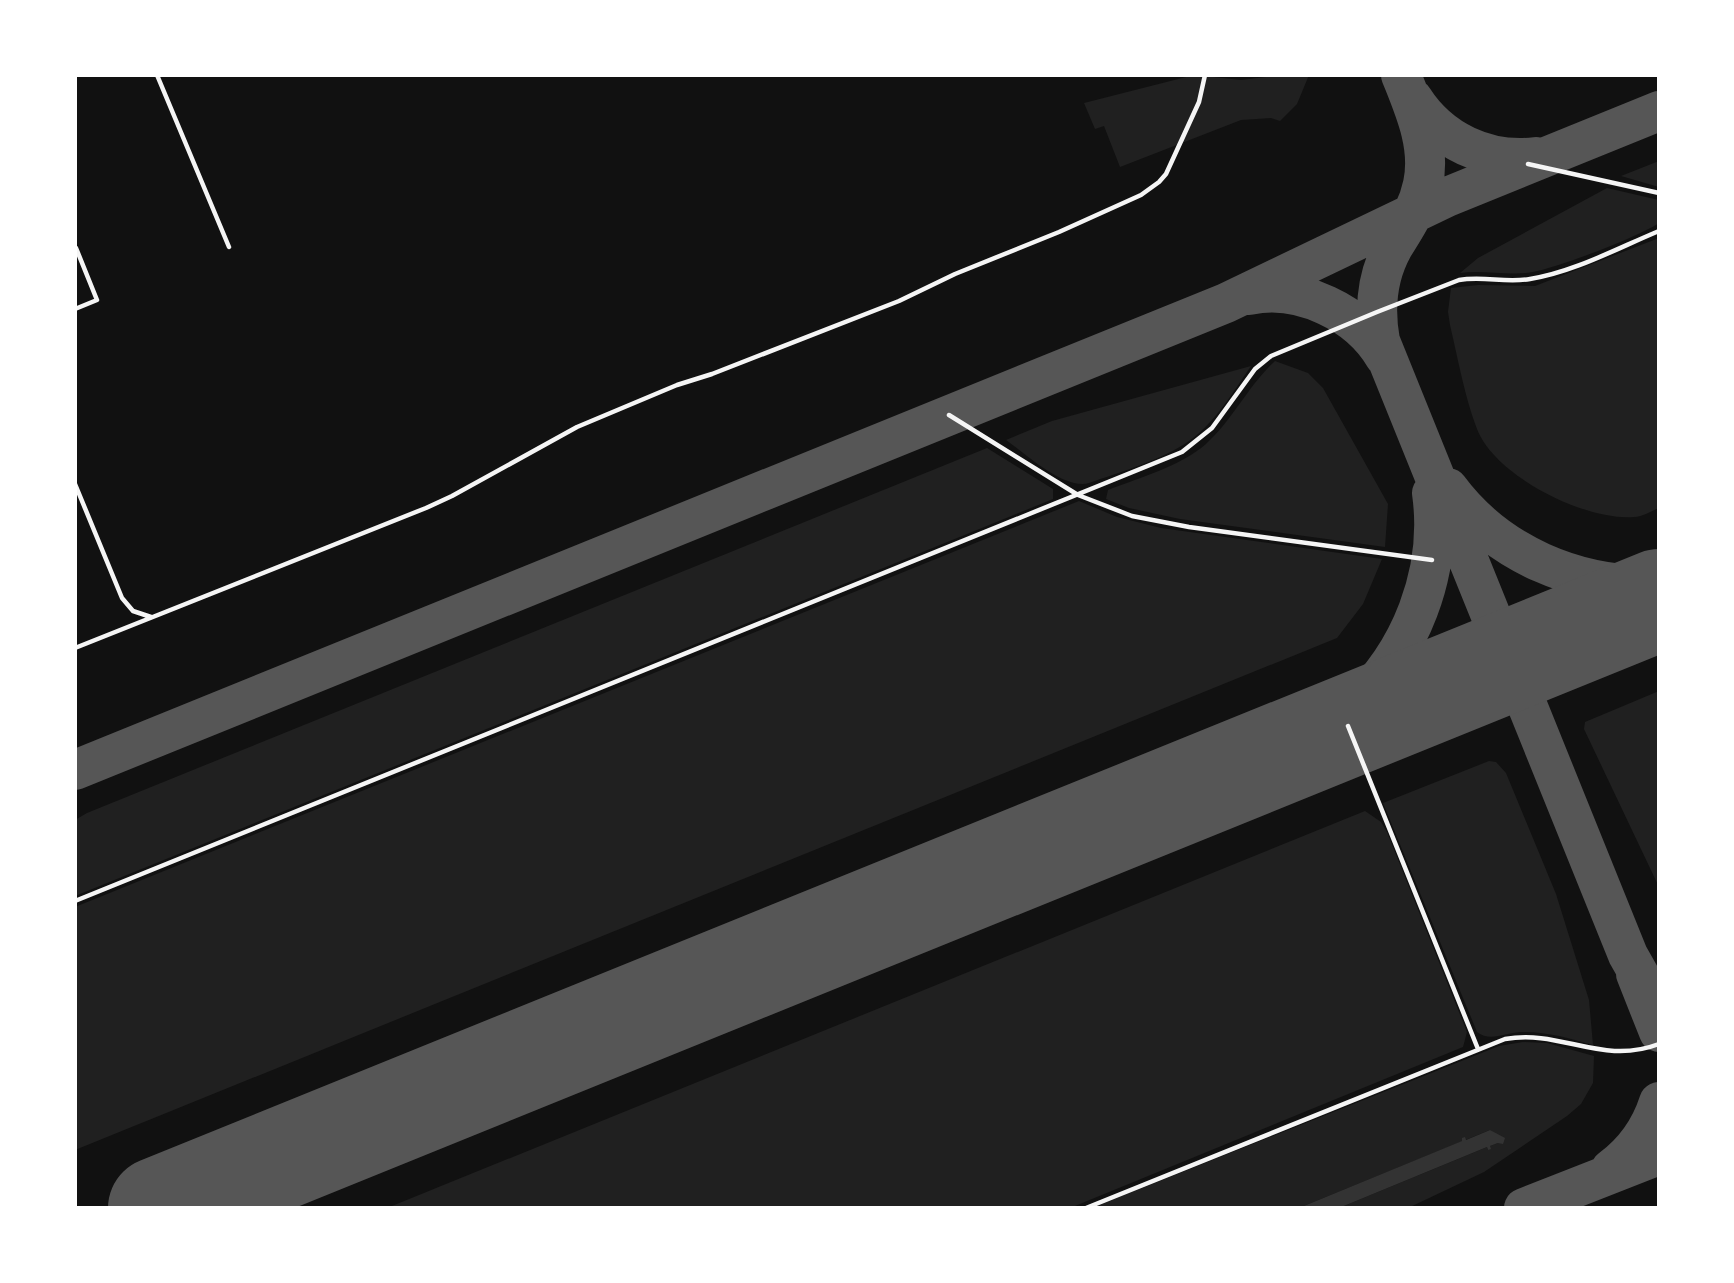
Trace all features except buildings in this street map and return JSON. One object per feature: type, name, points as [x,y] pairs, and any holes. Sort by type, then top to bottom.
[{"type":"lane","points":[[157,75],[229,247]]},
{"type":"lane","points":[[75,648],[452,496],[577,427],[899,301],[955,274],[1141,195],[1166,174],[1199,102],[1205,75]]},
{"type":"lane","points":[[1528,163],[1659,193]]},
{"type":"lane","points":[[75,901],[1078,495],[1192,446],[1212,428],[1255,369],[1284,349],[1459,280],[1476,278],[1517,281],[1545,276],[1659,231]]},
{"type":"lane","points":[[75,309],[97,300],[76,248]]},
{"type":"lane","points":[[949,415],[1078,495],[1122,513],[1167,524],[1432,560]]},
{"type":"lane","points":[[75,484],[125,603],[133,611],[144,615],[153,617],[163,614]]},
{"type":"lane","points":[[1348,726],[1478,1049]]},
{"type":"lane","points":[[1086,1208],[1505,1039],[1529,1036],[1605,1052],[1634,1051],[1659,1044]]},
{"type":"shaded area","points":[[1194,75],[1241,80],[1309,75],[1297,104],[1280,121],[1271,118],[1241,120],[1120,167],[1104,126],[1095,129],[1084,103]]},
{"type":"shaded area","points":[[1659,161],[1659,187],[1621,176]]},
{"type":"shaded area","points":[[1607,188],[1659,200],[1659,223],[1594,252],[1538,271],[1460,273],[1478,258]]},
{"type":"shaded area","points":[[1659,238],[1659,508],[1637,517],[1591,512],[1544,492],[1522,479],[1487,446],[1477,429],[1459,365],[1448,312],[1451,288],[1478,285],[1535,286]]},
{"type":"shaded area","points":[[1275,361],[1308,373],[1323,388],[1388,504],[1385,547],[1180,519],[1129,508],[1106,499],[1108,490],[1172,465],[1206,444]]},
{"type":"shaded area","points":[[1251,366],[1215,416],[1189,441],[1154,460],[1089,483],[1079,484],[1057,476],[1006,440],[1052,421]]},
{"type":"shaded area","points":[[987,448],[1053,489],[1053,499],[75,896],[75,820],[87,813]]},
{"type":"shaded area","points":[[1079,501],[1117,517],[1161,528],[1382,559],[1363,604],[1337,638],[75,1150],[75,907]]},
{"type":"shaded area","points":[[1659,691],[1659,887],[1584,729],[1585,722]]},
{"type":"shaded area","points":[[1489,761],[1496,762],[1506,773],[1556,894],[1589,1000],[1593,1045],[1539,1033],[1520,1032],[1492,1037],[1477,1032],[1383,803]]},
{"type":"shaded area","points":[[1365,811],[1381,822],[1387,832],[1467,1032],[1463,1047],[1070,1208],[387,1208]]},
{"type":"shaded area","points":[[1523,1042],[1547,1043],[1594,1056],[1593,1083],[1581,1104],[1484,1172],[1408,1208],[1339,1208],[1487,1147],[1488,1150],[1490,1146],[1498,1143],[1500,1137],[1490,1130],[1299,1208],[1092,1208],[1499,1046]]},
{"type":"shaded area","points":[[1490,1130],[1505,1138],[1503,1144],[1490,1146],[1491,1149],[1488,1150],[1487,1147],[1339,1208],[1299,1208],[1462,1141],[1462,1138],[1465,1137],[1466,1140]]},
{"type":"taxiway","points":[[1401,75],[1420,128],[1425,170],[1418,201],[1383,269],[1377,304],[1380,341],[1628,955],[1641,978],[1659,998]]},
{"type":"taxiway","points":[[1413,99],[1437,127],[1466,146],[1500,156],[1536,157]]},
{"type":"taxiway","points":[[75,770],[1226,303],[1447,197],[1659,111]]},
{"type":"taxiway","points":[[1249,295],[1288,294],[1326,305],[1360,327],[1385,357]]},
{"type":"taxiway","points":[[1448,488],[1490,531],[1541,562],[1598,580],[1659,585]]},
{"type":"taxiway","points":[[1295,748],[1332,724],[1352,707],[1373,686],[1406,637],[1427,581],[1434,523],[1432,493]]},
{"type":"taxiway","points":[[1636,974],[1659,1032]]},
{"type":"taxiway","points":[[1611,1169],[1640,1140],[1659,1102]]},
{"type":"taxiway","points":[[1524,1208],[1659,1155]]},
{"type":"runway","points":[[159,1208],[1659,600]]}]
